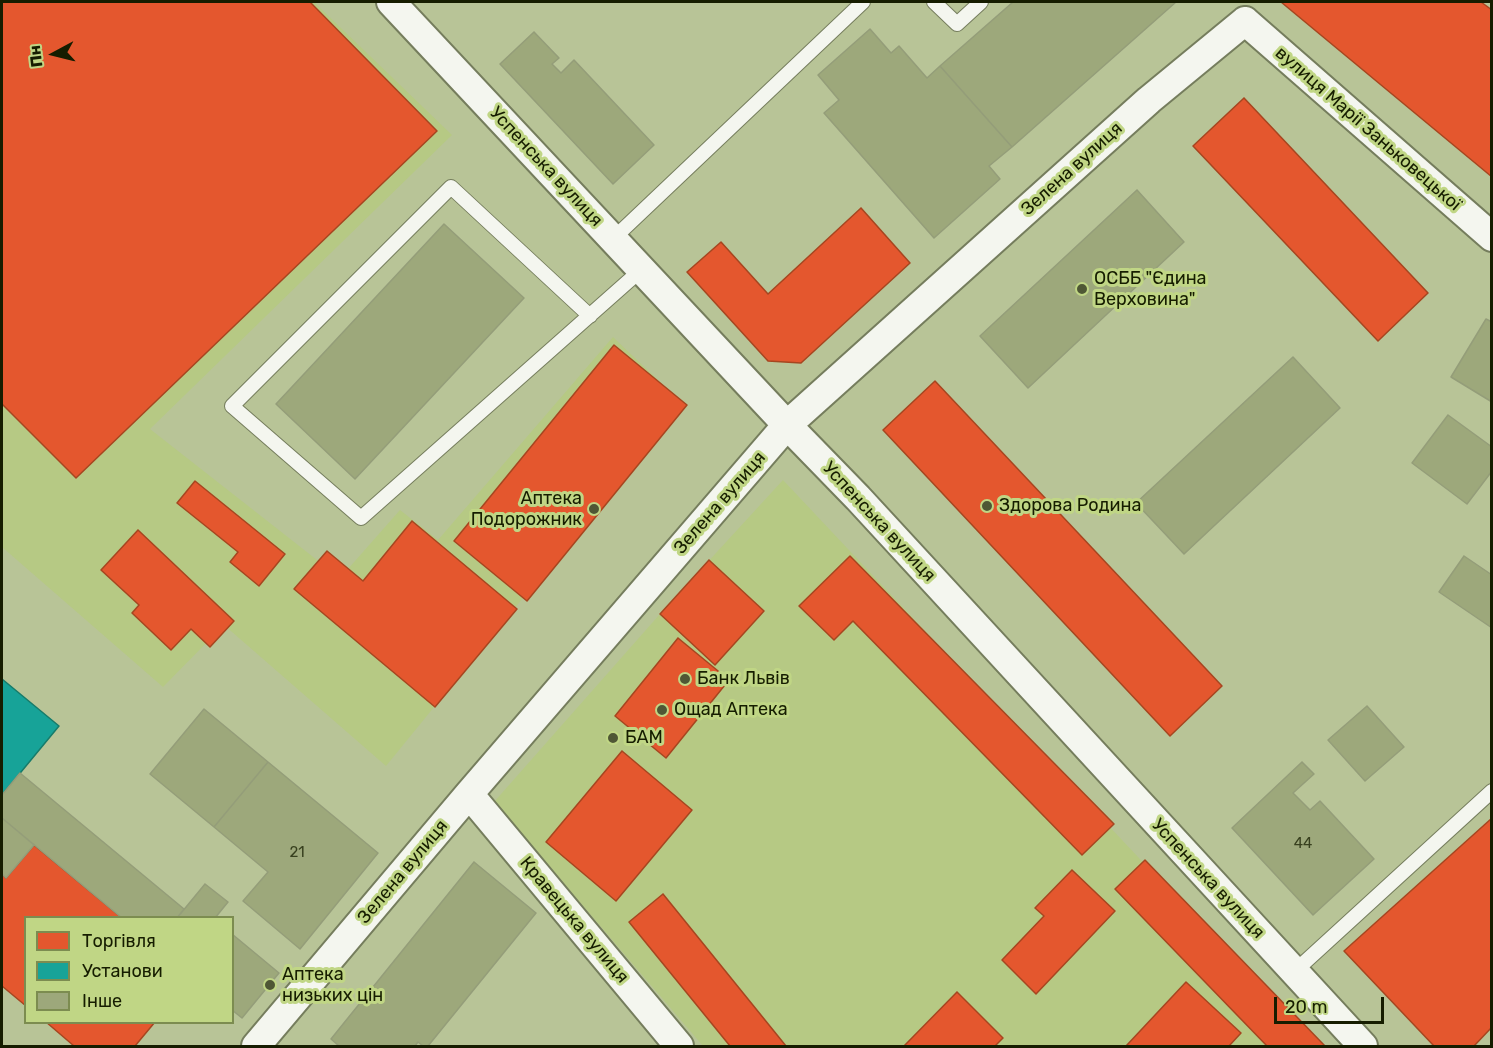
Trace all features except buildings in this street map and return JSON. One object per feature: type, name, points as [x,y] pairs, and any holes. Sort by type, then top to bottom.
[{"type":"street","name":"Успенська вулиця","points":[[390,2],[858,498],[1362,1047]]},
{"type":"street","name":"вулиця Марії Заньковецької","points":[[1243,11],[1491,237]]},
{"type":"street","name":"Зелена вулиця","points":[[256,1047],[469,794],[787,425],[1149,100],[1243,11]]},
{"type":"street","name":"Кравецька вулиця","points":[[469,794],[679,1047]]},
{"type":"lane","points":[[614,238],[863,2]]},
{"type":"lane","points":[[934,2],[957,24],[981,2]]},
{"type":"lane","points":[[590,316],[451,187],[232,406],[361,518],[590,316],[641,270]]},
{"type":"lane","points":[[1294,972],[1491,791]]},
{"type":"shaded area","points":[[2,2],[314,2],[452,135],[150,429],[340,578],[400,510],[438,540],[613,337],[682,403],[386,766],[224,625],[163,687],[2,547]]},
{"type":"shaded area","points":[[783,480],[1316,1046],[703,1046],[494,802],[660,614]]},
{"type":"place","name":"ОСББ \"Єдина Верховина\"","points":[[1082,289]]},
{"type":"place","name":"Здорова Родина","points":[[987,506]]},
{"type":"place","name":"Аптека Подорожник","points":[[594,509]]},
{"type":"place","name":"Банк Львів","points":[[685,679]]},
{"type":"place","name":"Ощад Аптека","points":[[662,710]]},
{"type":"place","name":"БАМ","points":[[613,738]]},
{"type":"place","name":"Аптека низьких цін","points":[[270,985]]}]
